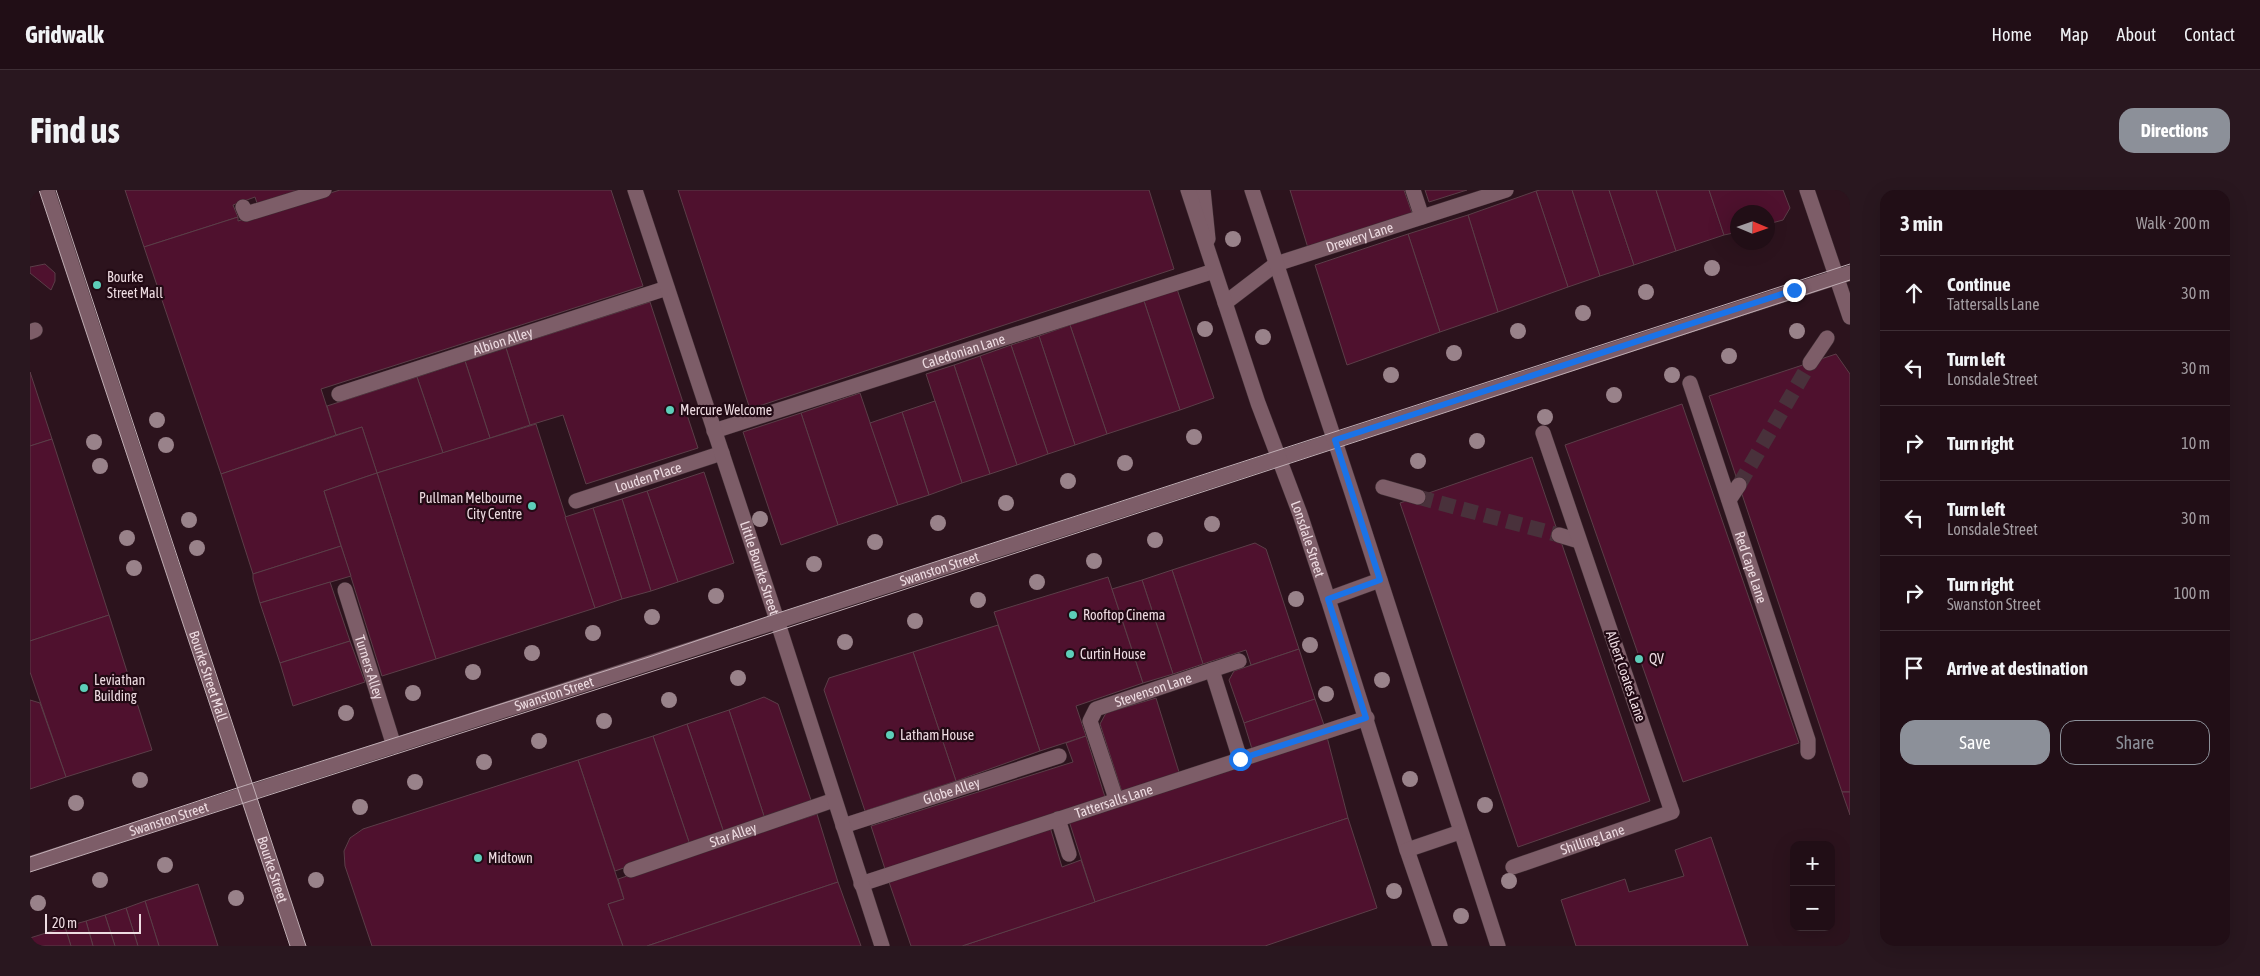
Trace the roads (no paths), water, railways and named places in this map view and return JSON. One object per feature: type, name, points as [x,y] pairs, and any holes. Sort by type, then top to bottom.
[{"type":"street","name":"Bourke Street Mall","points":[[47,190],[247,793]]},
{"type":"street","points":[[243,207],[246,214],[324,190]]},
{"type":"street","name":"Little Bourke Street","points":[[635,190],[778,622],[882,946]]},
{"type":"street","name":"Lonsdale Street","points":[[1188,190],[1225,304],[1328,599],[1407,850],[1440,946]]},
{"type":"street","points":[[1202,190],[1212,265]]},
{"type":"street","points":[[1252,190],[1335,440],[1498,946]]},
{"type":"street","points":[[1413,190],[1422,217]]},
{"type":"street","name":"Drewery Lane","points":[[1225,304],[1276,264],[1506,190]]},
{"type":"street","points":[[1807,190],[1843,275],[1850,317]]},
{"type":"street","name":"Caledonian Lane","points":[[714,432],[1212,265]]},
{"type":"street","name":"Swanston Street","points":[[30,864],[1843,275]]},
{"type":"street","name":"Albion Alley","points":[[339,394],[667,288]]},
{"type":"street","points":[[1810,363],[1827,338]]},
{"type":"street","name":"Red Cape Lane","points":[[1690,383],[1808,740],[1808,752]]},
{"type":"street","name":"Albert Coates Lane","points":[[1543,433],[1672,812]]},
{"type":"street","name":"Louden Place","points":[[576,501],[722,453]]},
{"type":"street","points":[[1730,500],[1738,485]]},
{"type":"street","points":[[1383,487],[1418,497]]},
{"type":"street","points":[[1559,535],[1579,541]]},
{"type":"street","points":[[1328,599],[1380,580]]},
{"type":"street","name":"Turners Alley","points":[[346,590],[394,746]]},
{"type":"street","name":"Stevenson Lane","points":[[1116,799],[1090,722],[1096,708],[1238,661]]},
{"type":"street","points":[[1212,670],[1240,759]]},
{"type":"street","name":"Tattersalls Lane","points":[[861,884],[1366,718]]},
{"type":"street","name":"Globe Alley","points":[[843,826],[1059,756]]},
{"type":"street","name":"Bourke Street","points":[[247,793],[298,946]]},
{"type":"street","name":"Star Alley","points":[[631,870],[834,800]]},
{"type":"street","name":"Shilling Lane","points":[[1513,867],[1672,812]]},
{"type":"street","points":[[1058,819],[1069,854]]},
{"type":"street","points":[[1407,850],[1460,832]]},
{"type":"tunnel","points":[[1739,485],[1810,363]]},
{"type":"tunnel","points":[[1418,497],[1559,535]]},
{"type":"tram line","points":[[39,190],[290,946]]},
{"type":"tram line","points":[[56,190],[306,946]]},
{"type":"tram line","points":[[30,857],[237,788],[649,657],[775,614],[1850,264]]},
{"type":"tram line","points":[[30,872],[753,639],[1850,280]]},
{"type":"place","name":"Bourke Street Mall","points":[[97,285]]},
{"type":"place","name":"Mercure Welcome","points":[[670,410]]},
{"type":"place","name":"Pullman Melbourne City Centre","points":[[532,506]]},
{"type":"place","name":"Rooftop Cinema","points":[[1073,615]]},
{"type":"place","name":"Curtin House","points":[[1070,654]]},
{"type":"place","name":"QV","points":[[1639,659]]},
{"type":"place","name":"Leviathan Building","points":[[84,688]]},
{"type":"place","name":"Latham House","points":[[890,735]]},
{"type":"place","name":"Midtown","points":[[478,858]]}]
